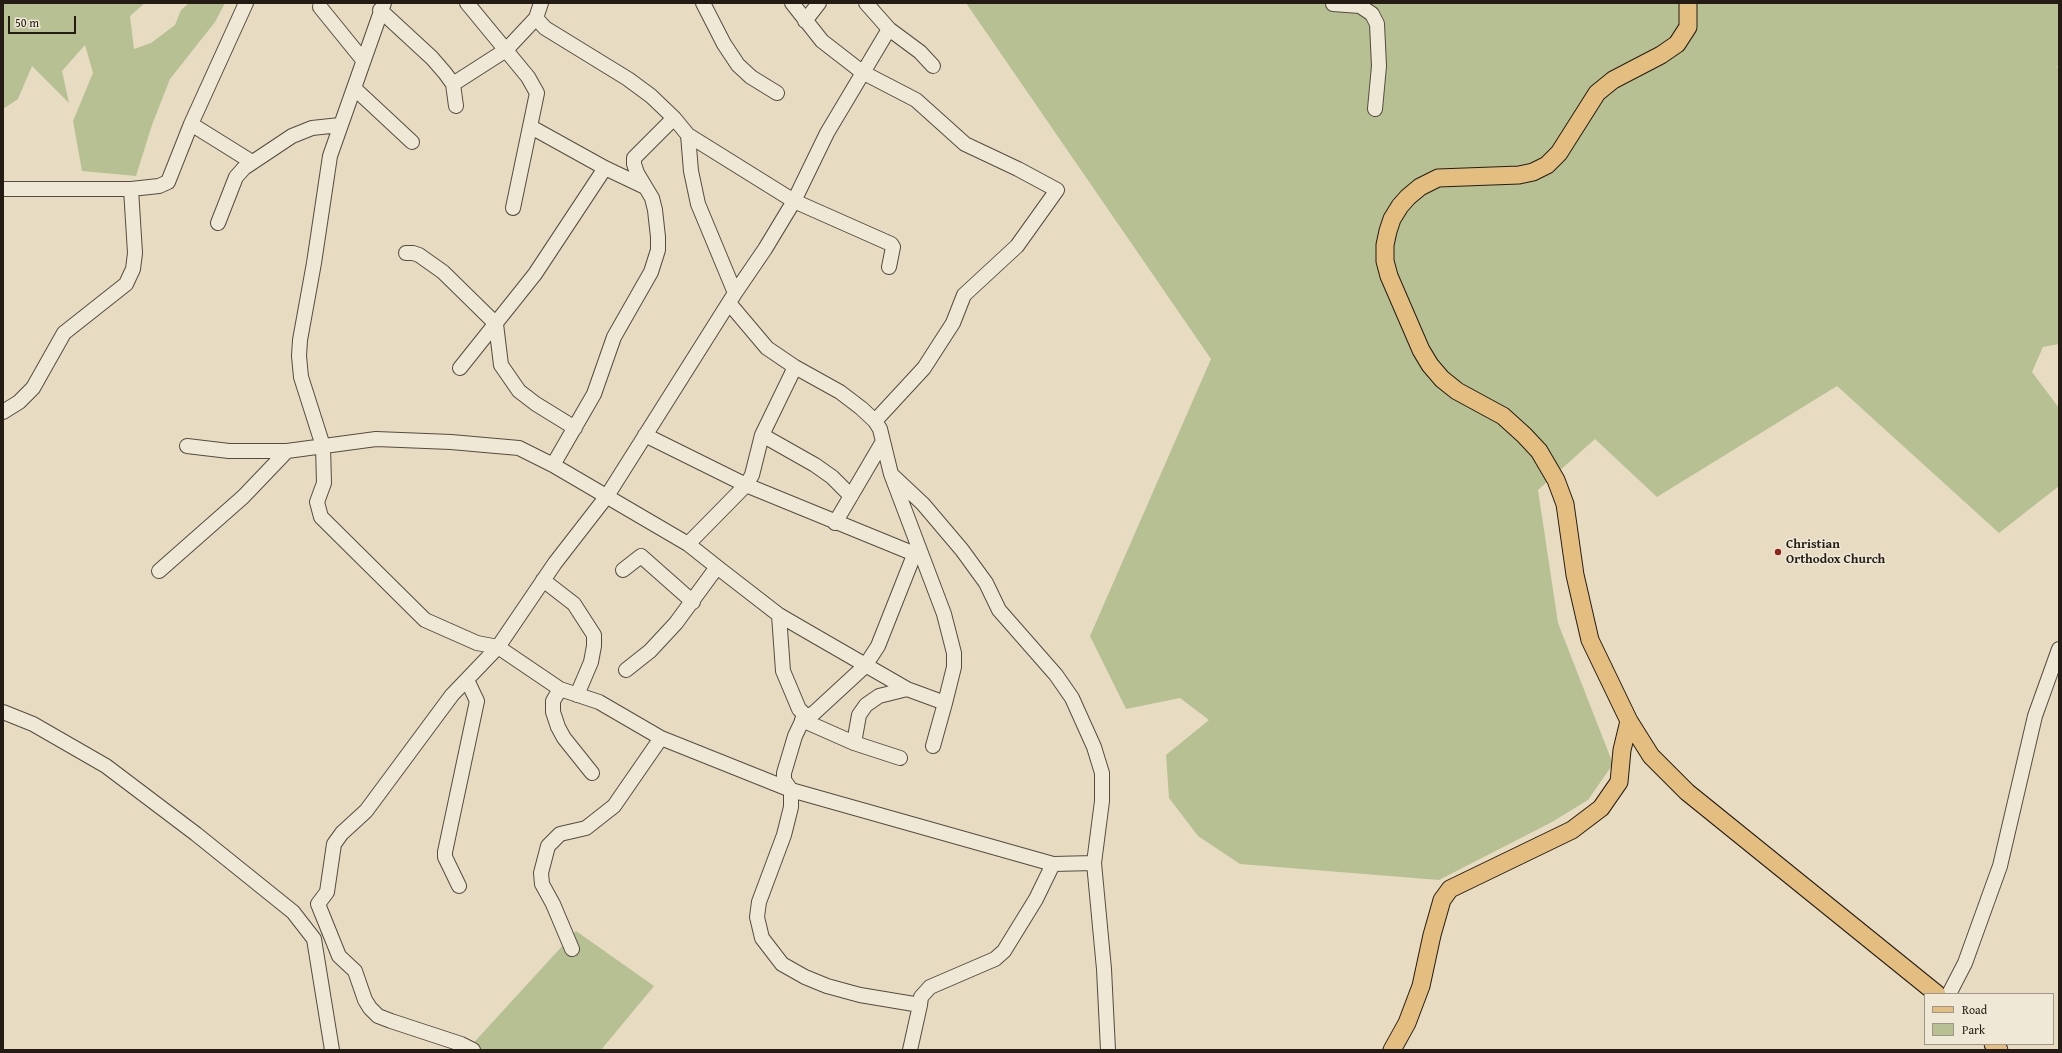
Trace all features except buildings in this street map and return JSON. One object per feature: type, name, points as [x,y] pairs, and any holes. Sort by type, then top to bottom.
[{"type":"main road","points":[[1688,3],[1688,27],[1678,44],[1661,55],[1613,80],[1597,93],[1559,153],[1546,165],[1533,172],[1519,175],[1438,178],[1420,187],[1400,206],[1392,219],[1385,245],[1389,276],[1420,350],[1430,365],[1442,379],[1457,391],[1503,416],[1524,435],[1540,451],[1556,480],[1564,504],[1575,575],[1590,640],[1629,721],[1651,756],[1687,792],[1936,993]]},
{"type":"main road","points":[[1392,1050],[1407,1023],[1421,986],[1432,935],[1442,900],[1450,889],[1572,830],[1601,808],[1619,782],[1622,750],[1629,721]]},
{"type":"street","points":[[3,189],[142,188],[168,182],[171,178],[191,124],[246,3]]},
{"type":"street","points":[[467,3],[528,77],[537,93],[513,208]]},
{"type":"street","points":[[453,84],[506,50],[536,18],[541,3]]},
{"type":"street","points":[[703,3],[724,44],[738,65],[776,93]]},
{"type":"street","points":[[792,3],[822,42],[862,72],[916,100],[965,144],[1018,169],[1057,190],[1017,246],[964,295],[953,323],[924,368],[875,421]]},
{"type":"street","points":[[805,21],[819,3]]},
{"type":"street","points":[[866,3],[889,29],[914,48],[933,66]]},
{"type":"street","points":[[1333,4],[1360,6],[1372,14],[1378,24],[1379,66],[1375,109]]},
{"type":"street","points":[[320,7],[363,60]]},
{"type":"street","points":[[456,106],[453,84],[432,58],[382,7],[340,125],[325,180],[314,263],[300,340],[299,356],[301,377],[323,446],[324,483],[317,502],[321,516],[425,620],[477,643],[498,647],[560,689],[598,702],[661,738],[791,790],[1053,864],[1094,863]]},
{"type":"street","points":[[536,18],[545,28],[628,79],[651,96],[674,118],[688,135],[794,201],[891,244],[893,247],[889,267]]},
{"type":"street","points":[[473,1050],[461,1044],[378,1016],[370,1008],[365,1000],[355,971],[339,956],[318,904],[327,892],[334,844],[350,824],[366,811],[452,695],[498,647],[543,580],[607,496],[732,298],[765,249],[794,201],[827,133],[889,29]]},
{"type":"street","points":[[354,88],[412,142]]},
{"type":"street","points":[[553,465],[594,394],[614,337],[652,272],[658,250],[658,230],[652,198],[637,173],[634,158],[674,118]]},
{"type":"street","points":[[191,124],[252,162]]},
{"type":"street","points":[[218,223],[236,177],[252,162],[292,136],[312,128],[340,125]]},
{"type":"street","points":[[531,127],[606,168],[645,187]]},
{"type":"street","points":[[688,135],[691,171],[698,204],[732,298],[767,348],[795,367],[840,392],[875,421],[880,429],[882,443],[891,474],[918,556],[944,614],[954,653],[954,667],[946,702],[933,746]]},
{"type":"street","points":[[460,368],[535,274],[606,168]]},
{"type":"street","points":[[3,412],[19,402],[33,388],[64,333],[126,284],[133,268],[142,188]]},
{"type":"street","points":[[406,253],[419,255],[444,272],[496,324],[501,365],[519,391],[536,404],[575,428]]},
{"type":"street","points":[[688,544],[746,485],[752,475],[762,435],[795,367]]},
{"type":"street","points":[[645,435],[746,485],[918,556]]},
{"type":"street","points":[[762,435],[815,465],[832,477],[851,496]]},
{"type":"street","points":[[187,446],[229,451],[287,451],[376,439],[459,442],[519,448],[553,465],[688,544],[779,615],[866,666],[907,688],[946,702]]},
{"type":"street","points":[[835,523],[882,443]]},
{"type":"street","points":[[159,571],[243,497],[287,451]]},
{"type":"street","points":[[891,474],[923,504],[962,550],[986,583],[999,610],[1010,624],[1040,654],[1072,698],[1094,746],[1102,773],[1102,801],[1094,863],[1104,969],[1108,1050]]},
{"type":"street","points":[[623,570],[641,556],[692,602]]},
{"type":"street","points":[[918,556],[878,646],[866,666],[814,713],[803,718],[784,773],[784,780],[791,790],[790,807],[784,835],[759,902],[757,917],[762,938],[782,964],[805,977],[827,986],[860,995],[920,1005]]},
{"type":"street","points":[[626,670],[650,651],[692,602],[717,567]]},
{"type":"street","points":[[543,580],[574,604],[594,635],[594,646],[591,662],[577,695]]},
{"type":"street","points":[[779,615],[783,671],[803,718],[854,743],[900,758]]},
{"type":"street","points":[[1950,993],[1966,963],[2000,866],[2036,716],[2059,649]]},
{"type":"street","points":[[459,886],[445,857],[445,852],[477,701],[467,680]]},
{"type":"street","points":[[854,743],[859,715],[866,705],[879,696],[907,688]]},
{"type":"street","points":[[560,689],[553,701],[553,712],[558,726],[564,738],[592,773]]},
{"type":"street","points":[[3,712],[33,724],[106,766],[196,834],[293,912],[314,939],[332,1050]]},
{"type":"street","points":[[572,949],[553,904],[542,884],[541,873],[548,846],[560,834],[586,828],[614,806],[661,738]]},
{"type":"street","points":[[910,1050],[922,997],[930,987],[995,959],[1004,951],[1036,899],[1053,864]]},
{"type":"green space","points":[[3,3],[145,3],[130,16],[134,49],[151,43],[175,25],[181,10],[189,3],[225,3],[215,22],[170,79],[152,125],[136,176],[82,171],[73,121],[93,73],[85,45],[62,71],[69,103],[32,66],[18,99],[3,109]]},
{"type":"green space","points":[[966,3],[2059,3],[2059,63],[2057,67],[2059,69],[2059,344],[2043,347],[2032,372],[2059,408],[2059,486],[1999,533],[1837,386],[1657,497],[1595,439],[1538,490],[1558,623],[1613,764],[1588,800],[1552,822],[1439,880],[1240,864],[1198,836],[1169,798],[1166,755],[1209,720],[1180,698],[1126,709],[1090,636],[1211,359]]},
{"type":"green space","points":[[576,931],[654,986],[601,1050],[467,1050]]},
{"type":"place","name":"Christian Orthodox Church","points":[[1778,552]]}]
